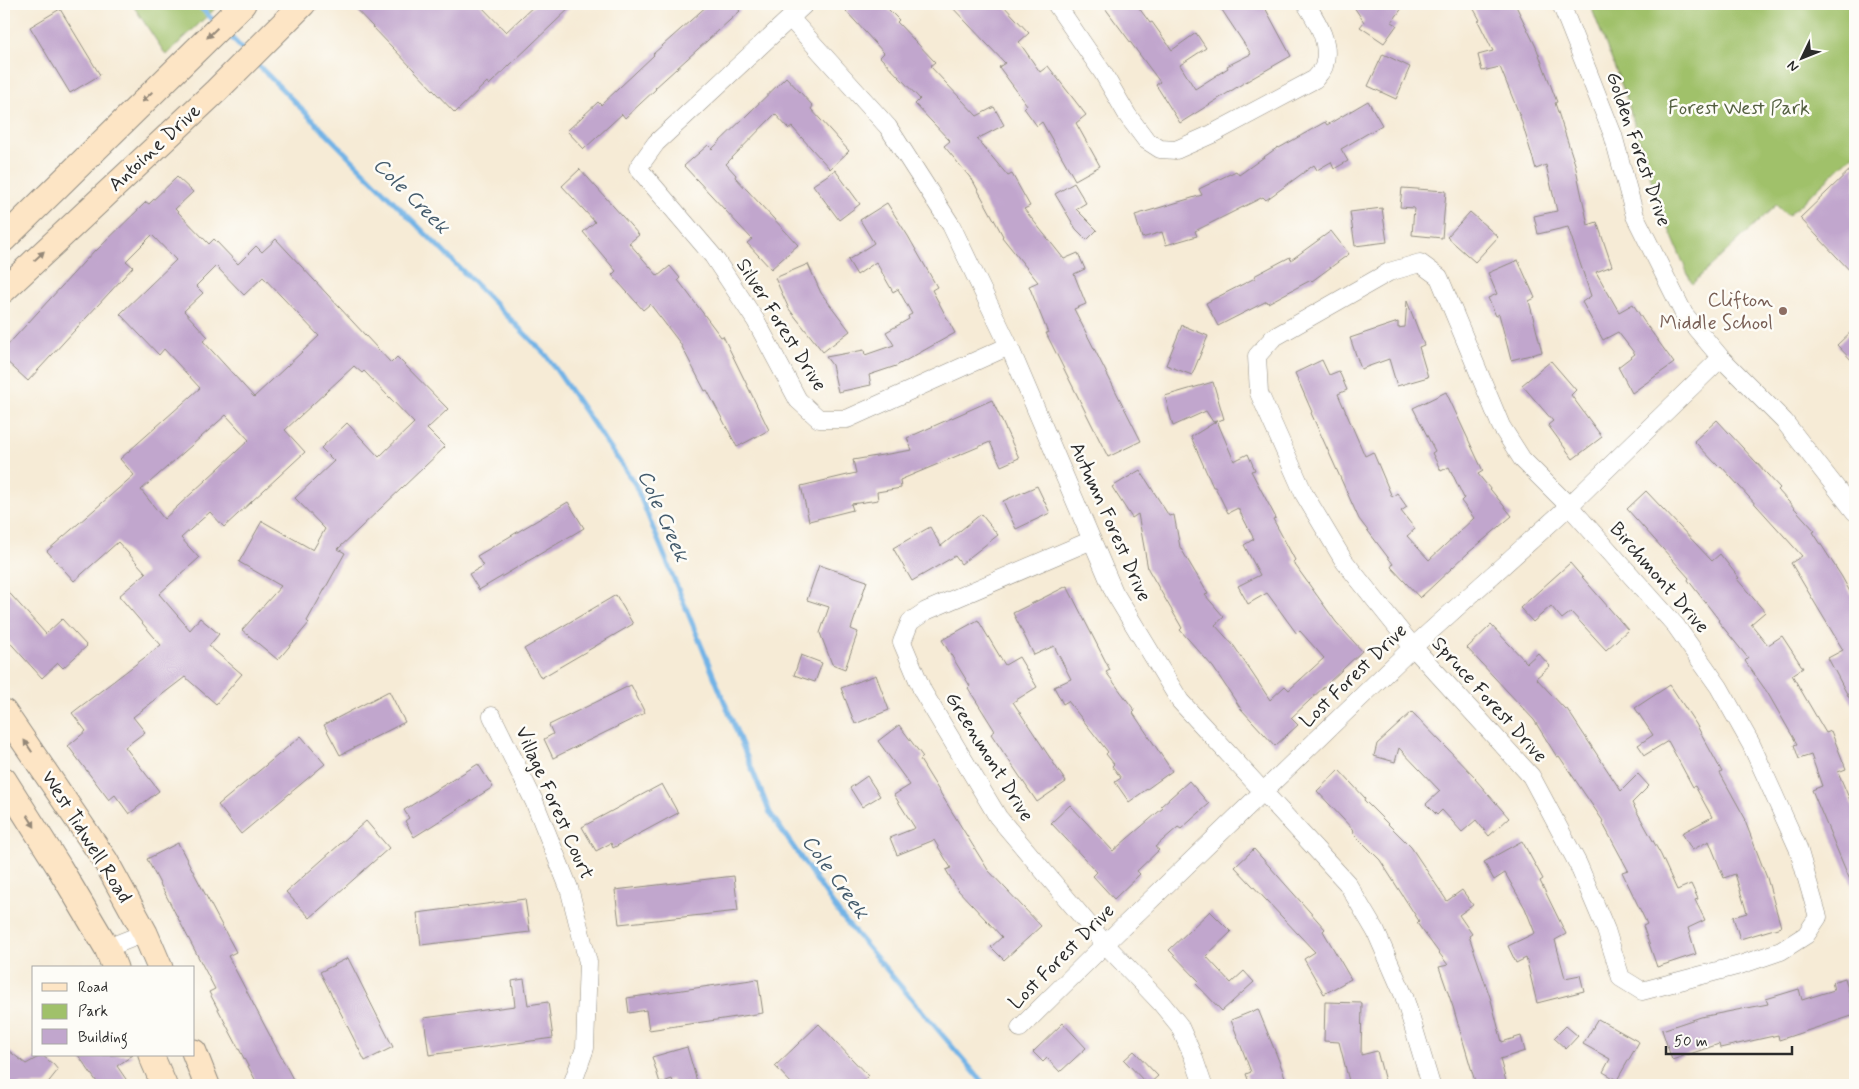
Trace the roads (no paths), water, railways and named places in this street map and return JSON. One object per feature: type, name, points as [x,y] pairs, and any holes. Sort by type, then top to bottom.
[{"type":"main road","name":"Antoine Drive","points":[[4,239],[243,4]]},
{"type":"main road","name":"Antoine Drive","points":[[4,290],[216,91],[304,4]]},
{"type":"main road","name":"West Tidwell Road","points":[[4,712],[104,860],[145,933],[159,966]]},
{"type":"main road","name":"West Tidwell Road","points":[[4,780],[54,858],[111,958]]},
{"type":"main road","points":[[195,1055],[207,1085]]},
{"type":"main road","points":[[152,1056],[164,1085]]},
{"type":"street","points":[[790,18],[805,4]]},
{"type":"street","points":[[1056,4],[1103,73],[1128,116],[1146,140],[1160,149],[1176,150],[1212,134],[1315,78],[1324,67],[1327,44],[1317,21],[1306,4]]},
{"type":"street","name":"Golden Forest Drive","points":[[1561,4],[1613,136],[1635,216],[1684,314],[1721,358],[1784,421],[1855,512]]},
{"type":"street","name":"Silver Forest Drive","points":[[790,18],[656,143],[638,168],[713,256],[756,321],[798,400],[819,418],[847,419],[1008,346]]},
{"type":"street","name":"Autumn Forest Drive","points":[[790,18],[888,127],[951,225],[1008,346],[1114,592],[1180,701],[1347,883],[1376,932],[1404,996],[1431,1085]]},
{"type":"street","name":"Birchmont Drive","points":[[1335,303],[1389,272],[1420,263],[1439,277],[1501,426],[1522,459],[1569,506],[1676,626],[1719,687],[1751,744],[1798,848],[1818,917],[1806,935],[1781,951],[1710,972]]},
{"type":"street","name":"Spruce Forest Drive","points":[[1335,303],[1273,338],[1257,356],[1259,392],[1304,494],[1344,561],[1413,647],[1531,776],[1578,864],[1606,930],[1621,978],[1642,991],[1710,972]]},
{"type":"street","name":"Lost Forest Drive","points":[[1020,1028],[1413,647],[1569,506],[1721,358]]},
{"type":"street","name":"Greenmont Drive","points":[[1092,540],[926,611],[910,622],[902,642],[923,692],[998,817],[1105,944],[1161,1003],[1179,1025],[1203,1085]]},
{"type":"street","name":"Village Forest Court","points":[[492,716],[534,801],[569,888],[588,962],[585,1048],[572,1085]]},
{"type":"street","points":[[111,958],[145,933]]},
{"type":"waterway","name":"Cole Creek","points":[[197,4],[216,23]]},
{"type":"waterway","name":"Cole Creek","points":[[226,32],[246,53]]},
{"type":"waterway","name":"Cole Creek","points":[[255,62],[546,355],[635,484],[770,813],[841,916],[985,1085]]},
{"type":"place","name":"Clifton Middle School","points":[[1783,311]]},
{"type":"park label","name":"Forest West Park","points":[[1739,108]]}]
